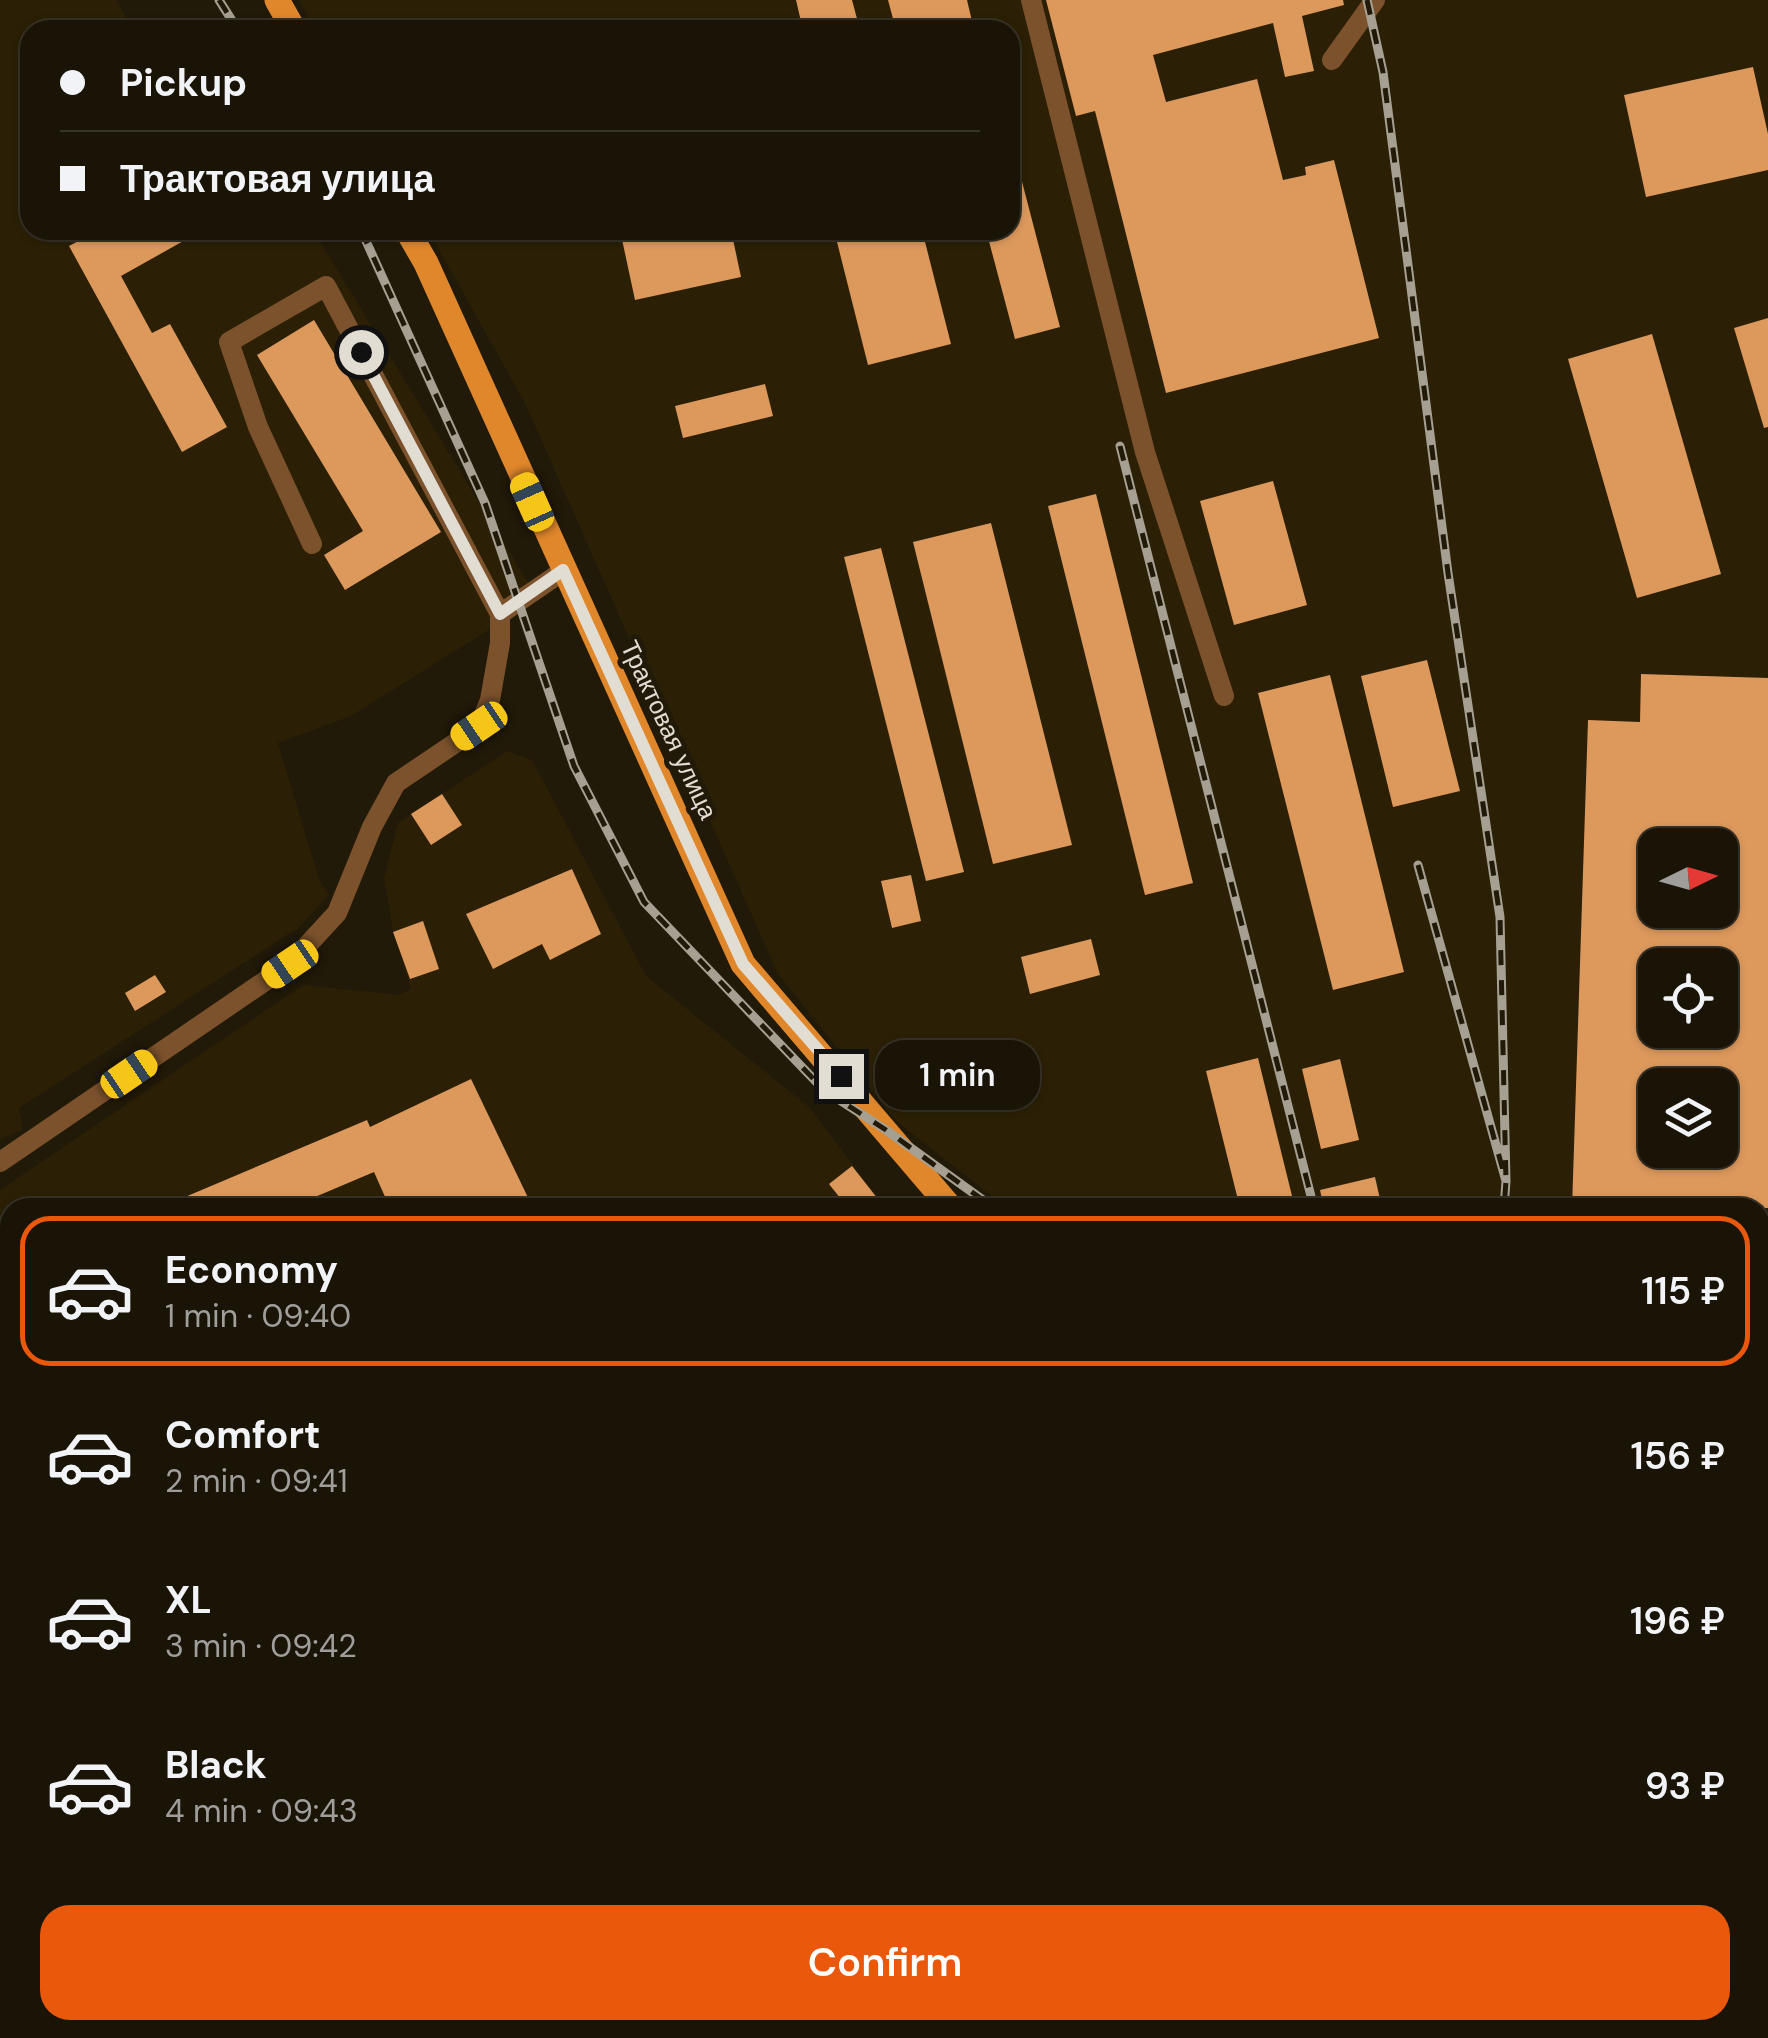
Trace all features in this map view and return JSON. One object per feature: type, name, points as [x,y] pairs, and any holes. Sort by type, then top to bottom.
[{"type":"main road","name":"Трактовая улица","points":[[413,240],[743,964],[942,1198]]},
{"type":"street","points":[[1031,0],[1144,452],[1224,696]]},
{"type":"street","points":[[1332,60],[1375,0]]},
{"type":"street","points":[[0,1162],[290,964],[337,913],[372,826],[396,782],[479,726],[490,700],[500,643],[500,614],[326,286],[229,342],[258,426],[312,544]]},
{"type":"street","points":[[500,614],[563,570]]},
{"type":"shaded area","points":[[0,0],[116,0],[127,20],[20,20],[20,240],[319,240],[538,599],[351,716],[278,743],[319,879],[329,895],[298,928],[19,1108],[23,1129],[0,1140]]},
{"type":"shaded area","points":[[299,0],[1768,0],[1768,1198],[994,1198],[896,1121],[778,974],[525,403],[434,240],[1020,240],[1020,20],[310,20]]},
{"type":"shaded area","points":[[507,751],[532,760],[646,976],[809,1107],[878,1198],[0,1198],[0,1190],[303,985],[399,995],[411,989],[393,932],[384,878],[398,823]]},
{"type":"building","points":[[796,0],[852,0],[857,20],[801,20]]},
{"type":"building","points":[[888,0],[967,0],[972,20],[893,20]]},
{"type":"building","points":[[1046,0],[1343,0],[1344,5],[1302,16],[1314,71],[1285,77],[1273,23],[1153,55],[1166,102],[1257,79],[1283,180],[1306,175],[1305,167],[1334,160],[1379,338],[1166,393],[1095,111],[1076,116]]},
{"type":"building","points":[[1753,67],[1768,134],[1768,170],[1646,197],[1624,95]]},
{"type":"building","points":[[1020,174],[1060,327],[1015,339],[989,240],[1020,240]]},
{"type":"building","points":[[80,240],[185,240],[121,276],[152,333],[170,324],[227,427],[182,452],[69,246]]},
{"type":"building","points":[[622,240],[733,240],[741,277],[635,300]]},
{"type":"building","points":[[837,240],[925,240],[951,344],[868,365]]},
{"type":"building","points":[[1768,318],[1768,427],[1764,428],[1734,328]]},
{"type":"building","points":[[314,320],[441,532],[345,590],[324,555],[363,531],[257,355]]},
{"type":"building","points":[[1652,334],[1721,574],[1637,598],[1568,359]]},
{"type":"building","points":[[765,384],[773,416],[683,438],[675,406]]},
{"type":"building","points":[[1273,481],[1307,605],[1234,625],[1200,501]]},
{"type":"building","points":[[1096,494],[1193,883],[1145,895],[1048,506]]},
{"type":"building","points":[[991,523],[1072,845],[993,864],[913,542]]},
{"type":"building","points":[[881,548],[964,872],[926,881],[844,557]]},
{"type":"building","points":[[1427,660],[1460,791],[1393,807],[1361,676]]},
{"type":"building","points":[[1641,674],[1768,678],[1768,1198],[1572,1198],[1588,720],[1640,722]]},
{"type":"building","points":[[1330,675],[1404,972],[1333,990],[1258,693]]},
{"type":"building","points":[[442,794],[462,825],[431,845],[411,814]]},
{"type":"building","points":[[572,869],[601,934],[550,960],[542,944],[493,969],[466,914]]},
{"type":"building","points":[[911,875],[921,921],[892,928],[881,881]]},
{"type":"building","points":[[423,921],[439,969],[410,979],[393,932]]},
{"type":"building","points":[[1091,939],[1100,975],[1030,994],[1021,957]]},
{"type":"building","points":[[155,975],[166,992],[135,1011],[125,993]]},
{"type":"building","points":[[1258,1058],[1293,1198],[1238,1198],[1206,1071]]},
{"type":"building","points":[[1340,1059],[1359,1140],[1321,1149],[1302,1069]]},
{"type":"building","points":[[471,1079],[528,1198],[386,1198],[374,1172],[313,1198],[183,1198],[367,1120],[370,1127]]},
{"type":"building","points":[[852,1166],[877,1198],[840,1198],[829,1184]]},
{"type":"building","points":[[1375,1177],[1380,1198],[1322,1198],[1320,1190]]},
{"type":"railway","points":[[219,0],[232,20]]},
{"type":"railway","points":[[1367,0],[1383,72],[1448,573],[1500,917],[1506,1181]]},
{"type":"railway","points":[[366,240],[485,503],[574,766],[644,902],[824,1090],[980,1198]]},
{"type":"railway","points":[[1120,446],[1311,1198]]},
{"type":"railway","points":[[1418,865],[1506,1181],[1505,1198]]},
{"type":"route","points":[[361,352],[500,614],[563,570],[743,964],[841,1076]]}]
